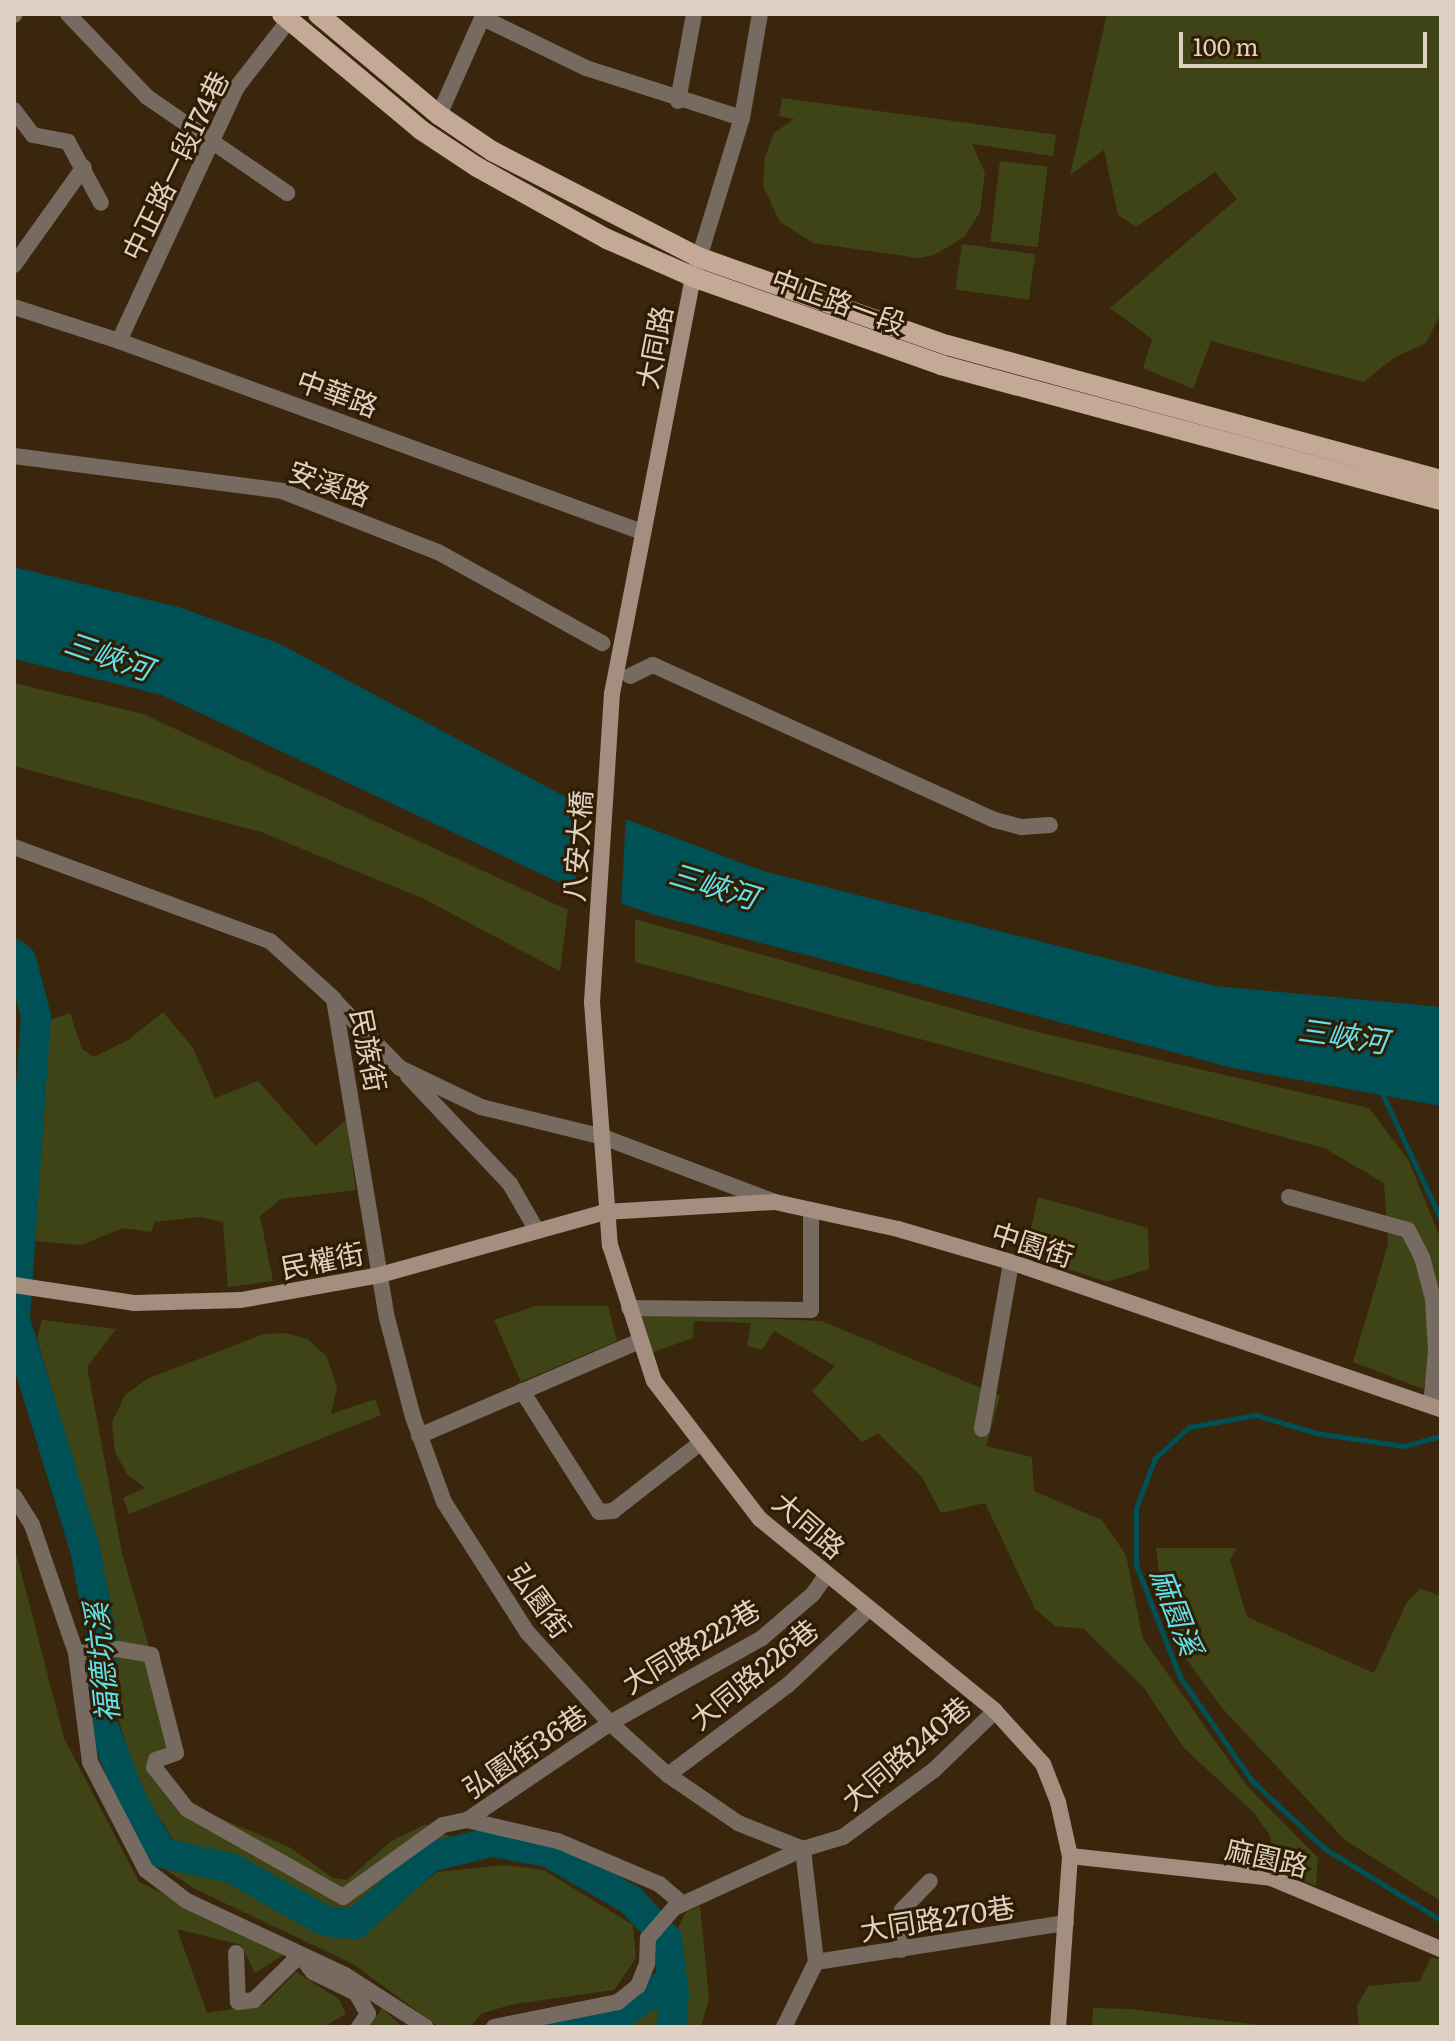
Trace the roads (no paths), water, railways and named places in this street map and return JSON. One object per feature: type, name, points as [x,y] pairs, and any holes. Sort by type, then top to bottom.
[{"type":"main road","name":"中正路一段","points":[[318,14],[439,115],[554,185],[698,257],[947,345],[1441,480]]},
{"type":"main road","name":"中正路一段","points":[[286,17],[421,130],[477,167],[607,239],[693,277],[941,365],[1441,500]]},
{"type":"street","points":[[678,101],[694,14]]},
{"type":"street","name":"大同路","points":[[612,693],[693,277],[742,118],[760,14]]},
{"type":"street","points":[[72,16],[147,97],[287,193]]},
{"type":"street","points":[[439,115],[483,16],[586,68],[678,101],[742,118]]},
{"type":"street","name":"中正路一段174巷","points":[[119,341],[237,87],[286,17]]},
{"type":"street","points":[[14,110],[33,135],[68,142],[101,203]]},
{"type":"street","points":[[14,265],[84,167]]},
{"type":"street","name":"中華路","points":[[14,307],[119,341],[642,532]]},
{"type":"street","name":"安溪路","points":[[14,456],[282,491],[438,552],[602,643]]},
{"type":"street","points":[[630,676],[653,665],[995,820],[1022,827],[1050,825]]},
{"type":"street","name":"八安大橋","points":[[592,1002],[612,693]]},
{"type":"street","name":"民族街","points":[[14,847],[270,941],[334,999],[380,1275]]},
{"type":"street","points":[[334,999],[510,1184],[537,1231]]},
{"type":"street","name":"大同路","points":[[592,1002],[603,1137],[605,1212],[629,1308],[654,1381],[699,1444],[760,1519],[995,1711],[1043,1764],[1058,1802],[1070,1856],[1058,2027]]},
{"type":"street","points":[[400,1068],[481,1107],[603,1137],[775,1202]]},
{"type":"street","points":[[1289,1197],[1408,1230],[1422,1257],[1433,1299],[1436,1407]]},
{"type":"street","name":"中園街","points":[[605,1212],[775,1202],[898,1229],[1011,1262],[1436,1407]]},
{"type":"street","points":[[629,1308],[811,1310],[811,1210]]},
{"type":"street","name":"民權街","points":[[14,1285],[134,1303],[241,1300],[380,1275],[605,1212]]},
{"type":"street","points":[[982,1429],[1011,1262]]},
{"type":"street","name":"弘園街","points":[[380,1275],[419,1436],[444,1502],[519,1620],[610,1723],[668,1775],[738,1823],[803,1849]]},
{"type":"street","points":[[419,1436],[640,1341]]},
{"type":"street","points":[[522,1391],[599,1512],[613,1511],[699,1444]]},
{"type":"street","points":[[14,1496],[32,1525],[82,1651],[90,1762],[146,1870],[187,1901],[345,1975],[426,2027]]},
{"type":"street","name":"大同路222巷","points":[[610,1723],[762,1638],[813,1594],[827,1574]]},
{"type":"street","name":"大同路226巷","points":[[668,1775],[788,1685],[869,1609]]},
{"type":"street","name":"弘園街36巷","points":[[82,1651],[118,1649],[151,1655],[176,1753],[156,1760],[154,1767],[187,1809],[343,1897],[443,1825],[467,1820],[610,1723]]},
{"type":"street","name":"大同路240巷","points":[[678,1906],[803,1849],[843,1837],[873,1818],[995,1711]]},
{"type":"street","points":[[467,1820],[558,1841],[659,1884],[678,1906],[648,1938],[647,1964],[638,1986],[618,2002],[494,2027]]},
{"type":"street","points":[[784,2027],[816,1962],[803,1849]]},
{"type":"street","name":"麻園路","points":[[1070,1856],[1271,1878],[1441,1949]]},
{"type":"street","points":[[901,1950],[902,1910],[930,1881]]},
{"type":"street","name":"大同路270巷","points":[[816,1962],[1066,1923]]},
{"type":"street","points":[[236,1953],[238,2002],[254,2000],[300,1955]]},
{"type":"street","points":[[300,1955],[313,1972],[356,1993],[368,2014],[359,2027]]},
{"type":"water","name":"三峽河","points":[[14,567],[182,608],[280,644],[562,795],[763,871],[1215,986],[1441,1007],[1441,1106],[1233,1068],[655,915],[558,882],[162,695],[14,659]]},
{"type":"waterway","name":"福德坑溪","points":[[14,954],[21,960],[36,1016],[15,1320],[85,1549],[102,1638],[102,1723],[131,1799],[162,1853],[231,1868],[325,1921],[355,1924],[430,1857],[491,1842],[548,1852],[631,1900],[667,1939],[674,1994],[671,2027]]},
{"type":"waterway","name":"麻園溪","points":[[1380,1089],[1441,1219]]},
{"type":"waterway","name":"麻園溪","points":[[1441,1436],[1403,1446],[1316,1433],[1256,1415],[1189,1427],[1155,1458],[1136,1508],[1136,1565],[1180,1677],[1252,1781],[1324,1848],[1441,1920]]},
{"type":"waterway","points":[[550,2027],[623,2012],[672,1980]]}]
